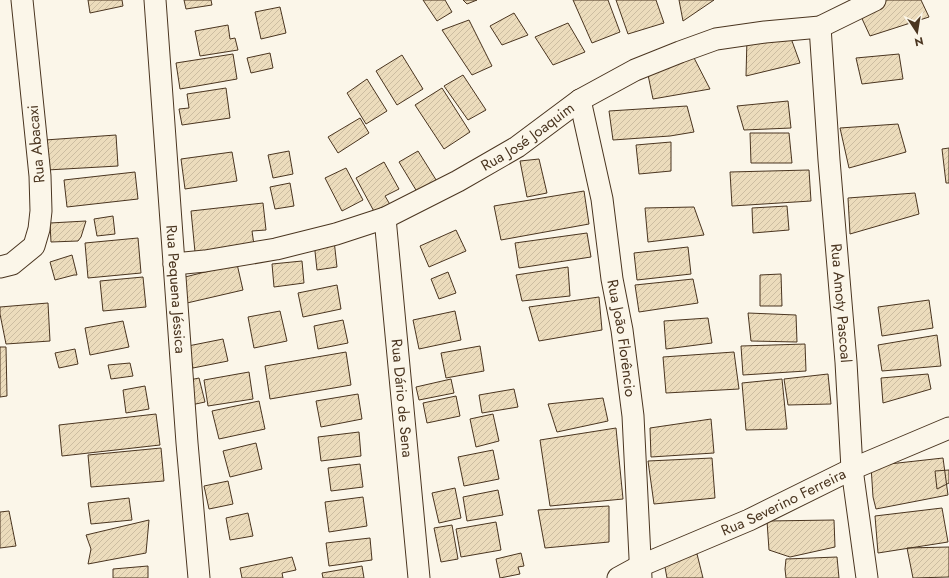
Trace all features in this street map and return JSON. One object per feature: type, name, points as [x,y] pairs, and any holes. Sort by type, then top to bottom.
[{"type":"street","name":"Rua Abacaxi","points":[[0,267],[12,264],[34,246],[42,211],[40,176],[22,0]]},
{"type":"street","name":"Rua Pequena Jéssica","points":[[155,0],[199,578]]},
{"type":"street","name":"Rua José Joaquim","points":[[174,264],[205,261],[276,249],[336,234],[385,218],[458,181],[517,147],[580,100],[635,70],[716,39],[765,32],[820,27],[875,0]]},
{"type":"street","name":"Rua Amoty Pascoal","points":[[820,27],[829,168],[846,362],[852,469],[867,578]]},
{"type":"street","name":"Rua João Florêncio","points":[[580,100],[602,199],[612,279],[622,330],[633,416],[640,572]]},
{"type":"street","name":"Rua Dário de Sena","points":[[385,218],[419,578]]},
{"type":"street","name":"Rua Severino Ferreira","points":[[618,578],[640,572],[750,520],[852,469],[949,428]]},
{"type":"building","points":[[88,0],[122,0],[123,6],[90,13]]},
{"type":"building","points":[[184,0],[211,0],[212,5],[186,9]]},
{"type":"building","points":[[423,0],[445,0],[452,12],[437,21]]},
{"type":"building","points":[[463,0],[477,0],[467,4]]},
{"type":"building","points":[[573,0],[608,0],[620,32],[592,43]]},
{"type":"building","points":[[616,0],[656,0],[664,23],[628,34]]},
{"type":"building","points":[[679,0],[714,0],[683,21]]},
{"type":"building","points":[[880,0],[921,0],[929,17],[870,36],[858,10]]},
{"type":"building","points":[[280,7],[286,33],[261,39],[255,12]]},
{"type":"building","points":[[514,13],[528,35],[502,45],[490,26]]},
{"type":"building","points":[[469,20],[492,66],[472,75],[442,30]]},
{"type":"building","points":[[568,23],[585,52],[553,65],[535,37]]},
{"type":"building","points":[[228,25],[230,39],[235,38],[238,50],[200,56],[195,31]]},
{"type":"building","points":[[788,30],[800,63],[746,76],[747,38]]},
{"type":"building","points":[[270,53],[273,68],[251,73],[247,58]]},
{"type":"building","points":[[233,54],[237,79],[180,89],[176,63]]},
{"type":"building","points":[[692,54],[710,89],[653,99],[647,70]]},
{"type":"building","points":[[899,54],[903,79],[862,84],[856,58]]},
{"type":"building","points":[[402,55],[423,89],[397,105],[376,71]]},
{"type":"building","points":[[463,75],[486,110],[468,120],[444,86]]},
{"type":"building","points":[[367,79],[387,111],[366,124],[347,93]]},
{"type":"building","points":[[226,88],[230,118],[182,125],[179,109],[189,108],[187,94]]},
{"type":"building","points":[[442,88],[470,132],[444,149],[415,105]]},
{"type":"building","points":[[788,101],[791,128],[744,130],[737,106]]},
{"type":"building","points":[[687,106],[694,132],[670,136],[613,140],[609,111]]},
{"type":"building","points":[[360,118],[369,133],[338,153],[328,137]]},
{"type":"building","points":[[898,124],[906,152],[849,168],[840,128]]},
{"type":"building","points":[[750,133],[789,133],[792,163],[751,163]]},
{"type":"building","points":[[116,135],[118,166],[47,170],[45,140]]},
{"type":"building","points":[[671,142],[671,171],[639,174],[636,145]]},
{"type":"building","points":[[949,148],[949,183],[946,183],[942,149]]},
{"type":"building","points":[[289,151],[293,174],[273,178],[268,155]]},
{"type":"building","points":[[418,151],[438,183],[419,195],[399,162]]},
{"type":"building","points":[[232,152],[237,181],[185,189],[181,159]]},
{"type":"building","points":[[539,159],[547,193],[527,197],[520,161]]},
{"type":"building","points":[[384,162],[399,189],[385,196],[392,208],[377,217],[356,178]]},
{"type":"building","points":[[346,168],[363,200],[342,211],[325,178]]},
{"type":"building","points":[[809,170],[811,201],[732,206],[730,172]]},
{"type":"building","points":[[135,172],[138,199],[67,207],[64,180]]},
{"type":"building","points":[[290,183],[294,206],[275,209],[270,187]]},
{"type":"building","points":[[584,191],[589,224],[501,240],[494,206]]},
{"type":"building","points":[[915,193],[919,214],[850,234],[848,198]]},
{"type":"building","points":[[263,203],[266,230],[252,231],[254,245],[195,252],[191,211]]},
{"type":"building","points":[[787,206],[789,230],[753,233],[752,208]]},
{"type":"building","points":[[694,207],[704,235],[648,242],[645,208]]},
{"type":"building","points":[[113,216],[115,234],[97,236],[94,219]]},
{"type":"building","points":[[86,221],[81,237],[78,241],[51,242],[50,223]]},
{"type":"building","points":[[456,230],[466,251],[429,267],[420,246]]},
{"type":"building","points":[[587,233],[591,257],[519,268],[515,243]]},
{"type":"building","points":[[138,238],[141,273],[88,278],[85,243]]},
{"type":"building","points":[[334,240],[337,267],[317,270],[314,242]]},
{"type":"building","points":[[688,247],[691,274],[637,280],[634,253]]},
{"type":"building","points":[[72,255],[77,275],[55,280],[50,262]]},
{"type":"building","points":[[302,261],[304,283],[274,287],[272,264]]},
{"type":"building","points":[[237,264],[243,290],[187,303],[181,278]]},
{"type":"building","points":[[568,267],[570,296],[522,301],[516,275]]},
{"type":"building","points":[[448,272],[456,293],[439,299],[431,279]]},
{"type":"building","points":[[781,274],[782,306],[760,306],[760,275]]},
{"type":"building","points":[[143,277],[146,307],[103,311],[100,281]]},
{"type":"building","points":[[693,279],[698,303],[639,312],[635,285]]},
{"type":"building","points":[[337,285],[341,309],[303,317],[298,293]]},
{"type":"building","points":[[599,297],[602,330],[539,341],[529,307]]},
{"type":"building","points":[[929,300],[933,328],[882,336],[878,307]]},
{"type":"building","points":[[48,303],[50,341],[6,344],[0,307]]},
{"type":"building","points":[[280,311],[287,341],[254,348],[248,317]]},
{"type":"building","points":[[455,311],[461,340],[419,349],[413,320]]},
{"type":"building","points":[[748,313],[796,315],[797,342],[751,341]]},
{"type":"building","points":[[708,318],[712,343],[666,349],[664,321]]},
{"type":"building","points":[[343,320],[348,343],[318,349],[314,326]]},
{"type":"building","points":[[123,321],[129,347],[90,355],[85,328]]},
{"type":"building","points":[[937,335],[941,366],[882,371],[878,345]]},
{"type":"building","points":[[223,339],[228,361],[193,368],[188,346]]},
{"type":"building","points":[[805,344],[806,371],[743,375],[741,346]]},
{"type":"building","points":[[480,346],[484,371],[446,378],[441,353]]},
{"type":"building","points":[[0,347],[6,347],[7,396],[0,397]]},
{"type":"building","points":[[75,349],[78,364],[59,368],[55,353]]},
{"type":"building","points":[[346,352],[351,385],[270,399],[265,366]]},
{"type":"building","points":[[734,352],[739,389],[666,393],[663,357]]},
{"type":"building","points":[[130,363],[133,376],[111,379],[108,365]]},
{"type":"building","points":[[249,372],[253,399],[208,406],[204,380]]},
{"type":"building","points":[[828,374],[831,404],[788,405],[784,379]]},
{"type":"building","points":[[928,374],[931,389],[883,403],[881,378]]},
{"type":"building","points":[[199,378],[205,402],[191,405],[185,381]]},
{"type":"building","points":[[451,379],[454,393],[419,400],[416,387]]},
{"type":"building","points":[[782,379],[787,429],[746,430],[742,383]]},
{"type":"building","points":[[145,386],[149,409],[126,413],[123,390]]},
{"type":"building","points":[[514,389],[518,407],[482,413],[479,395]]},
{"type":"building","points":[[358,394],[362,419],[321,427],[316,401]]},
{"type":"building","points":[[456,396],[460,416],[427,423],[423,403]]},
{"type":"building","points":[[603,398],[608,421],[557,432],[548,404]]},
{"type":"building","points":[[259,401],[265,429],[219,439],[212,411]]},
{"type":"building","points":[[156,414],[160,445],[62,456],[59,425]]},
{"type":"building","points":[[493,414],[499,441],[476,447],[470,419]]},
{"type":"building","points":[[711,419],[714,453],[651,457],[650,428]]},
{"type":"building","points":[[616,428],[623,499],[550,506],[540,440]]},
{"type":"building","points":[[359,432],[361,456],[321,461],[318,437]]},
{"type":"building","points":[[256,443],[262,469],[230,477],[223,451]]},
{"type":"building","points":[[161,448],[164,481],[91,487],[88,455]]},
{"type":"building","points":[[493,450],[499,479],[464,486],[458,457]]},
{"type":"building","points":[[712,458],[715,498],[654,504],[648,461]]},
{"type":"building","points":[[943,458],[948,495],[876,509],[873,497],[871,466]]},
{"type":"building","points":[[360,464],[363,487],[331,491],[328,468]]},
{"type":"building","points":[[949,470],[949,483],[937,489],[935,471]]},
{"type":"building","points":[[228,481],[233,504],[209,509],[204,486]]},
{"type":"building","points":[[455,488],[461,518],[439,523],[432,493]]},
{"type":"building","points":[[498,490],[503,515],[467,521],[463,497]]},
{"type":"building","points":[[363,497],[367,526],[329,532],[325,502]]},
{"type":"building","points":[[129,498],[132,520],[91,524],[88,503]]},
{"type":"building","points":[[609,506],[609,542],[545,548],[538,510]]},
{"type":"building","points":[[942,508],[948,542],[878,553],[875,516]]},
{"type":"building","points":[[9,511],[16,546],[0,548],[0,512]]},
{"type":"building","points":[[248,513],[253,536],[230,540],[226,518]]},
{"type":"building","points":[[149,520],[146,553],[88,564],[91,549],[86,535]]},
{"type":"building","points":[[834,520],[835,547],[790,557],[769,550],[767,521]]},
{"type":"building","points":[[496,522],[501,550],[461,557],[456,529]]},
{"type":"building","points":[[452,525],[458,559],[441,562],[434,528]]},
{"type":"building","points":[[370,538],[372,560],[329,566],[326,543]]},
{"type":"building","points":[[949,547],[949,577],[913,578],[907,548]]},
{"type":"building","points":[[521,553],[524,566],[518,567],[520,574],[500,578],[496,559]]},
{"type":"building","points":[[697,554],[703,578],[667,578],[664,562]]},
{"type":"building","points":[[292,557],[296,570],[282,573],[283,578],[242,578],[240,568]]},
{"type":"building","points":[[837,557],[839,578],[786,578],[786,559]]},
{"type":"building","points":[[148,566],[148,578],[113,578],[113,569]]},
{"type":"building","points":[[362,566],[364,578],[323,578],[322,573]]}]
